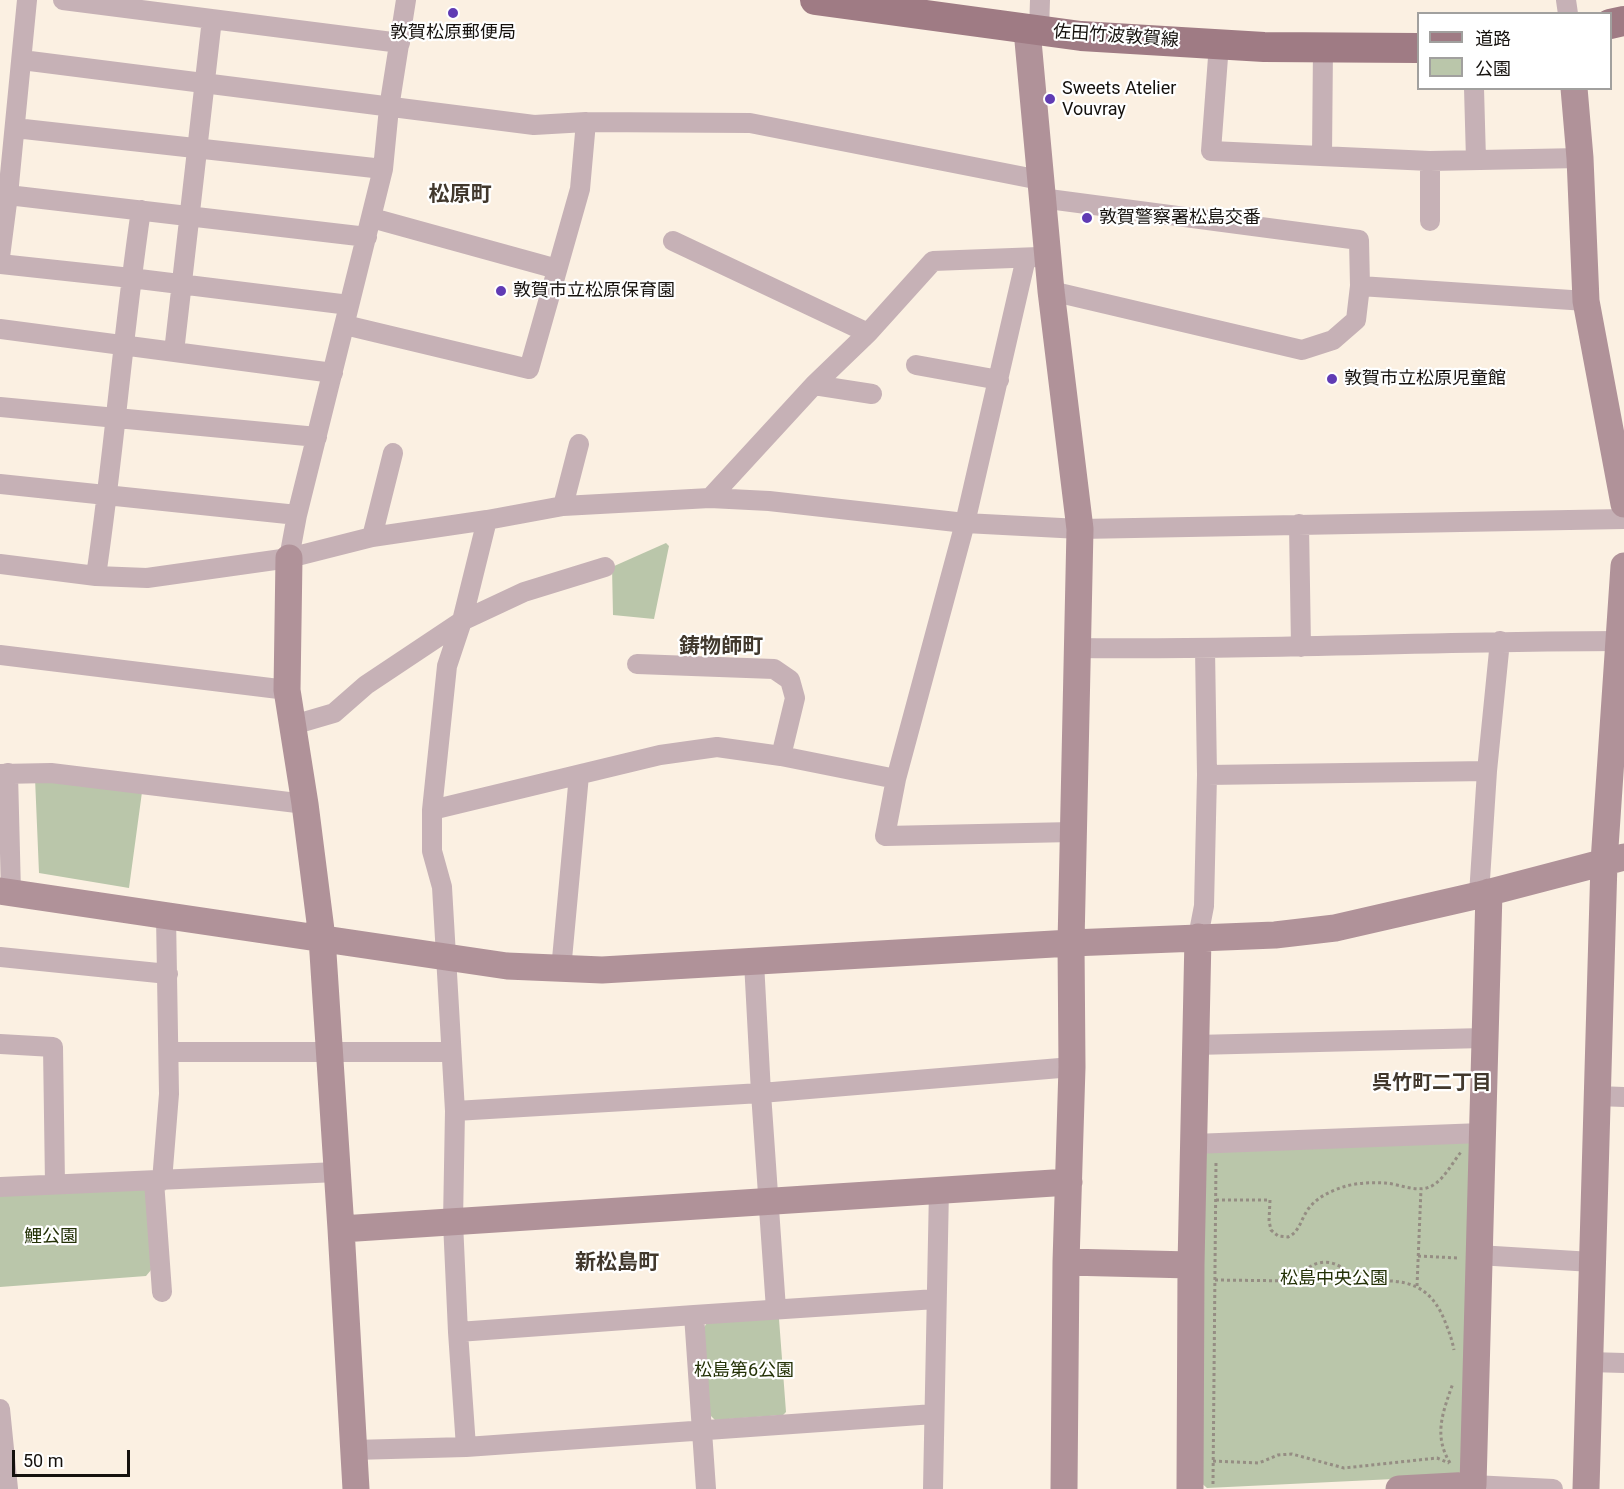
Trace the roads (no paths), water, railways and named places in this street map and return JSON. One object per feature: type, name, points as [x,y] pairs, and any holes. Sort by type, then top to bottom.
[{"type":"main road","name":"佐田竹波敦賀線","points":[[815,0],[1081,36],[1219,44],[1417,48]]},
{"type":"street","points":[[0,257],[9,195],[27,0]]},
{"type":"street","points":[[63,0],[400,43]]},
{"type":"street","points":[[356,1489],[322,938],[305,804],[287,690],[289,558],[297,514],[383,169],[389,108],[406,0]]},
{"type":"street","points":[[1040,0],[1033,30],[1040,189],[1037,257],[999,380],[965,523],[896,779],[885,836],[1073,832]]},
{"type":"street","points":[[174,352],[212,19]]},
{"type":"street","points":[[1219,44],[1211,151],[1430,161],[1580,158]]},
{"type":"street","points":[[1322,156],[1323,47]]},
{"type":"street","points":[[22,60],[534,125],[586,122],[750,123],[1040,189],[1359,240],[1360,286],[1356,320],[1333,340],[1302,351],[1051,291]]},
{"type":"street","points":[[1474,90],[1476,160]]},
{"type":"street","points":[[1574,90],[1580,158],[1586,301],[1624,504]]},
{"type":"street","points":[[345,325],[529,369],[580,189],[586,122]]},
{"type":"street","points":[[15,128],[383,169]]},
{"type":"street","points":[[1430,161],[1430,221]]},
{"type":"street","points":[[9,195],[189,216],[369,227],[557,269]]},
{"type":"street","points":[[96,576],[108,496],[131,278],[141,210]]},
{"type":"street","points":[[673,241],[868,333]]},
{"type":"street","points":[[1037,257],[1051,291],[1080,529],[1071,943],[1072,1067],[1066,1262],[1064,1489]]},
{"type":"street","points":[[710,498],[814,384],[868,333],[933,261],[1037,257]]},
{"type":"street","points":[[0,264],[349,305]]},
{"type":"street","points":[[1360,286],[1586,301]]},
{"type":"street","points":[[0,329],[333,373]]},
{"type":"street","points":[[916,365],[999,380]]},
{"type":"street","points":[[814,384],[872,394]]},
{"type":"street","points":[[0,407],[317,437]]},
{"type":"street","points":[[563,506],[579,444]]},
{"type":"street","points":[[372,537],[393,453]]},
{"type":"street","points":[[0,484],[297,514]]},
{"type":"street","points":[[0,564],[96,576],[147,578],[289,558],[372,537],[563,506],[710,498],[769,501],[965,523],[1080,529],[1624,519]]},
{"type":"street","points":[[466,1447],[453,1222],[455,1111],[442,887],[432,851],[432,810],[447,666],[462,621],[487,520]]},
{"type":"street","points":[[1299,524],[1301,647]]},
{"type":"street","points":[[1586,1489],[1597,1096],[1614,860],[1624,566]]},
{"type":"street","points":[[293,725],[334,713],[366,685],[462,621],[524,592],[605,567]]},
{"type":"street","points":[[1076,648],[1205,649],[1500,641],[1620,641]]},
{"type":"street","points":[[1464,1476],[1472,1142],[1484,1038],[1487,771],[1500,641]]},
{"type":"street","points":[[1201,1489],[1191,1265],[1198,937],[1204,906],[1207,775],[1205,649]]},
{"type":"street","points":[[0,655],[287,690]]},
{"type":"street","points":[[637,664],[774,669],[790,680],[795,698],[781,756]]},
{"type":"street","points":[[432,810],[660,755],[717,747],[781,756],[896,779]]},
{"type":"street","points":[[1207,775],[1487,771]]},
{"type":"street","points":[[305,804],[51,773],[4,773],[6,892],[507,966],[602,970],[1071,943],[1275,935],[1335,928],[1614,860]]},
{"type":"street","points":[[561,970],[579,775]]},
{"type":"street","points":[[162,1292],[158,1181],[169,1094],[170,1052],[166,916]]},
{"type":"street","points":[[0,957],[168,974]]},
{"type":"street","points":[[754,962],[776,1309]]},
{"type":"street","points":[[1195,1045],[1484,1038]]},
{"type":"street","points":[[0,1044],[54,1047],[56,1184]]},
{"type":"street","points":[[170,1052],[451,1052]]},
{"type":"street","points":[[455,1111],[761,1093],[1072,1067]]},
{"type":"street","points":[[1597,1096],[1624,1098]]},
{"type":"street","points":[[1193,1144],[1472,1142]]},
{"type":"street","points":[[0,1186],[337,1172]]},
{"type":"street","points":[[341,1229],[1069,1182]]},
{"type":"street","points":[[933,1489],[939,1189]]},
{"type":"street","points":[[1468,1257],[1592,1262]]},
{"type":"street","points":[[1066,1262],[1191,1265]]},
{"type":"street","points":[[458,1332],[936,1299]]},
{"type":"street","points":[[694,1315],[706,1489]]},
{"type":"street","points":[[1589,1362],[1624,1363]]},
{"type":"street","points":[[0,1409],[5,1481]]},
{"type":"street","points":[[353,1450],[466,1447],[934,1414]]},
{"type":"street","points":[[1398,1489],[1464,1476],[1553,1489]]},
{"type":"place","name":"敦賀松原郵便局","points":[[453,13]]},
{"type":"place","name":"Sweets Atelier Vouvray","points":[[1050,99]]},
{"type":"place","name":"敦賀警察署松島交番","points":[[1087,218]]},
{"type":"place","name":"敦賀市立松原保育園","points":[[501,291]]},
{"type":"place","name":"敦賀市立松原児童館","points":[[1332,379]]},
{"type":"district","name":"松原町","points":[[460,196]]},
{"type":"district","name":"鋳物師町","points":[[721,648]]},
{"type":"district","name":"呉竹町二丁目","points":[[1432,1084]]},
{"type":"district","name":"新松島町","points":[[617,1264]]},
{"type":"park label","name":"鯉公園","points":[[51,1237]]},
{"type":"park label","name":"松島中央公園","points":[[1334,1279]]},
{"type":"park label","name":"松島第6公園","points":[[744,1371]]}]
